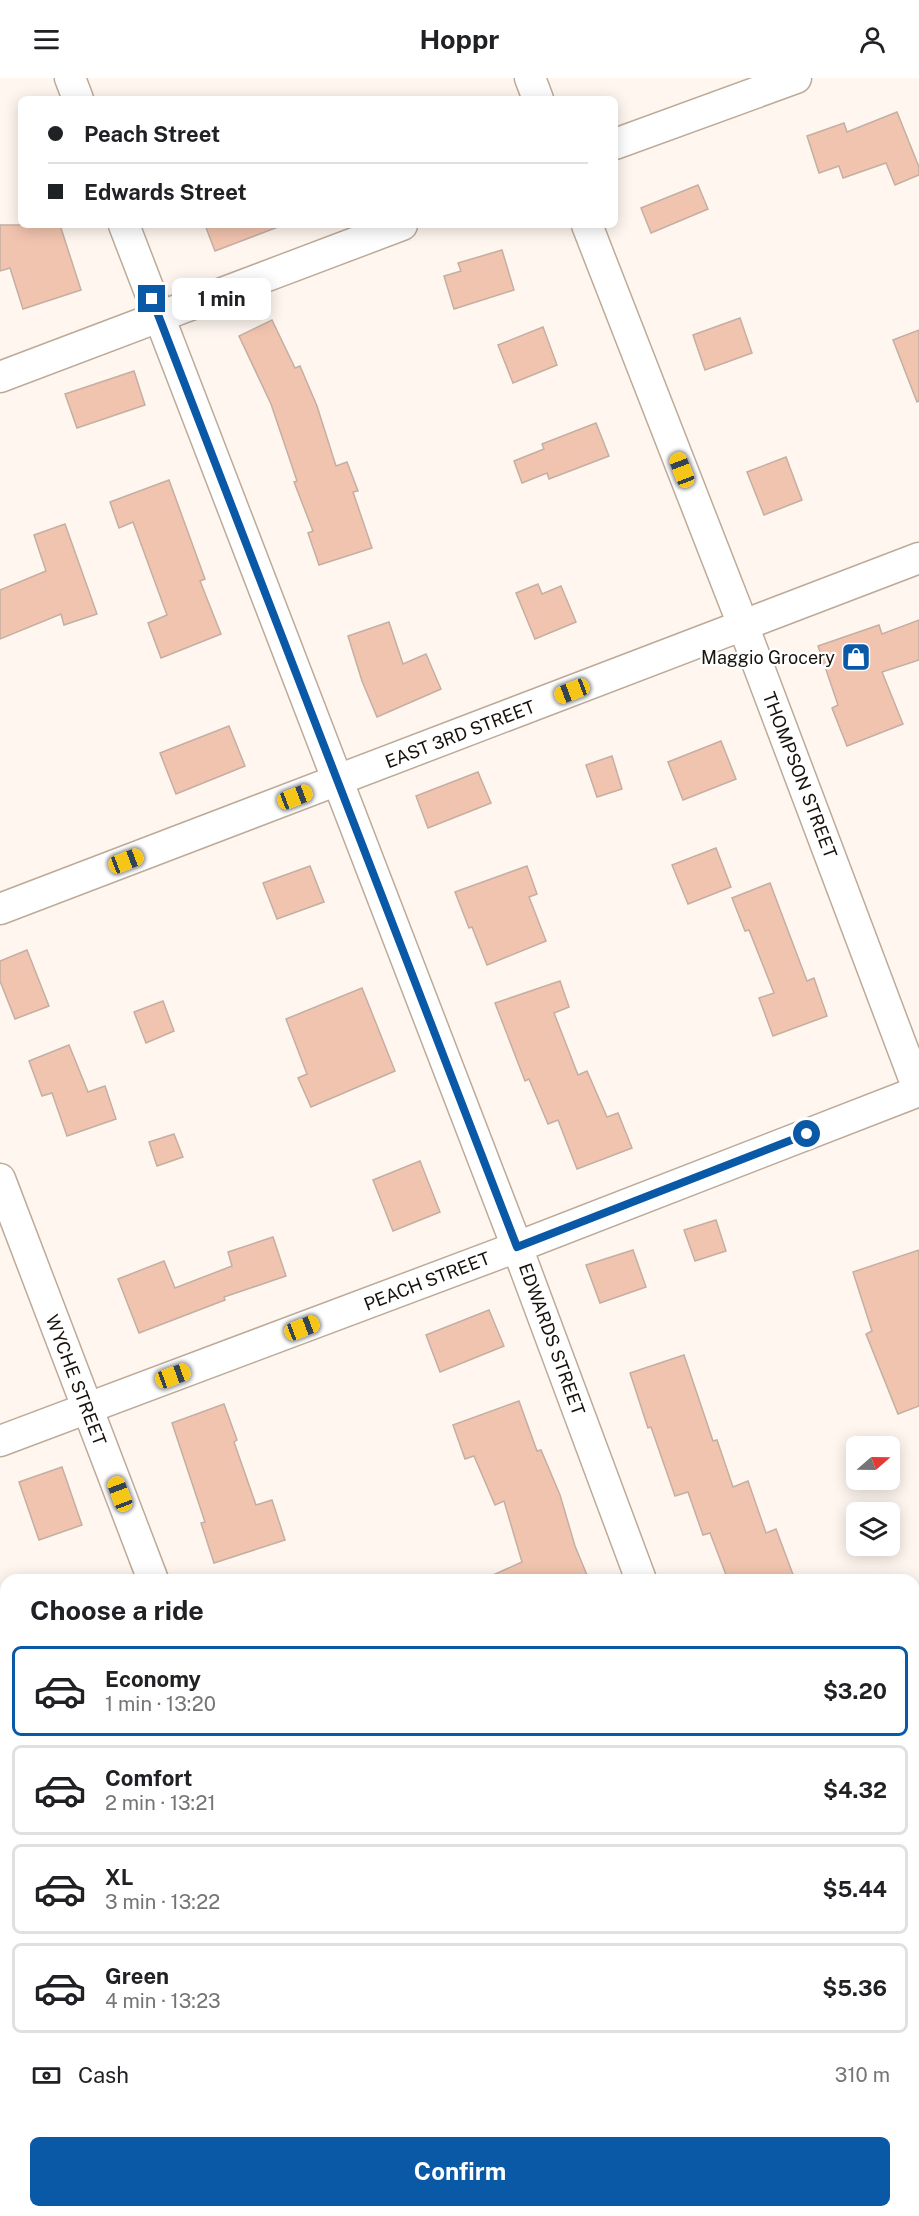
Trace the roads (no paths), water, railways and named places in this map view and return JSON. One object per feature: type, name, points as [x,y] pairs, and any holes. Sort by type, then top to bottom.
[{"type":"street","points":[[70,78],[77,96]]},
{"type":"street","points":[[530,78],[537,96]]},
{"type":"street","points":[[618,143],[796,78]]},
{"type":"street","name":"EDWARDS STREET","points":[[125,228],[517,1247],[639,1574]]},
{"type":"street","points":[[0,377],[394,228]]},
{"type":"street","name":"THOMPSON STREET","points":[[587,228],[743,625],[919,1091]]},
{"type":"street","name":"EAST 3RD STREET","points":[[0,909],[919,558]]},
{"type":"street","name":"PEACH STREET","points":[[0,1441],[517,1247],[919,1091]]},
{"type":"street","name":"WYCHE STREET","points":[[0,1179],[151,1574]]},
{"type":"place","name":"Maggio Grocery","points":[[856,657]]}]
